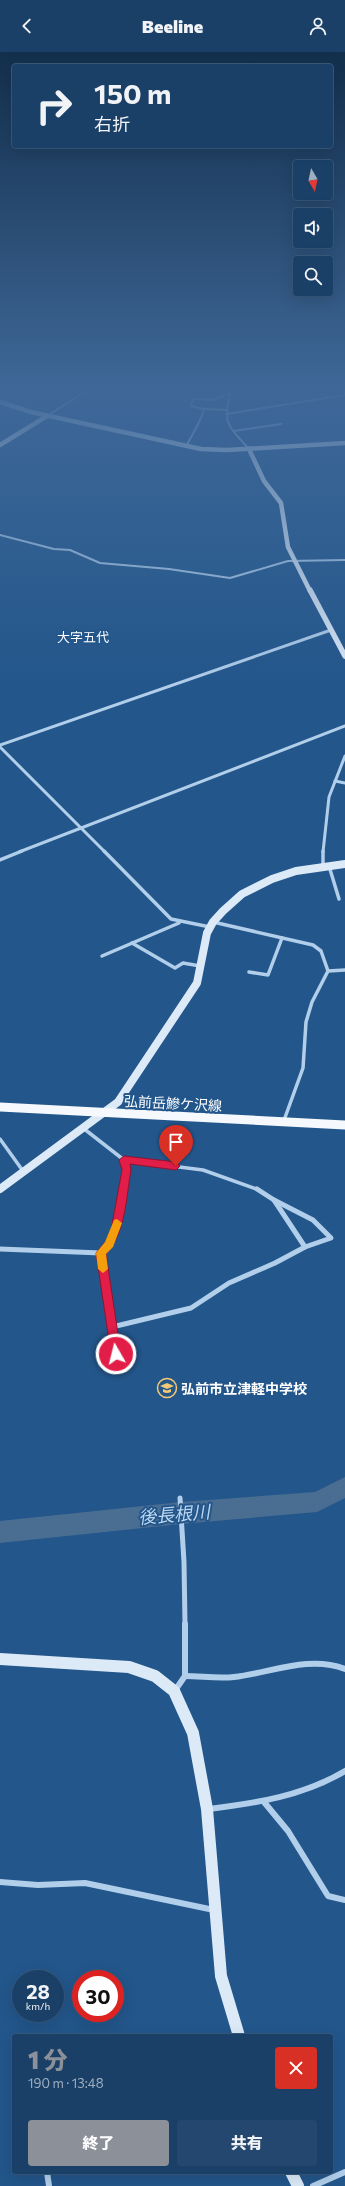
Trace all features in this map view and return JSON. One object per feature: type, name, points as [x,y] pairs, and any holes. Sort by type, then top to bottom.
[{"type":"main road","name":"弘前岳鰺ケ沢線","points":[[0,1107],[283,1123],[345,1125]]},
{"type":"street","points":[[268,487],[281,503],[288,547],[345,656]]},
{"type":"street","points":[[0,535],[54,549],[70,550],[100,563],[169,569],[230,578],[294,560],[345,560]]},
{"type":"street","points":[[283,1123],[303,1068],[306,1022],[312,1002],[328,971],[321,951],[313,945],[282,938],[212,924],[179,922],[171,919],[0,746],[331,630]]},
{"type":"street","points":[[0,860],[345,726]]},
{"type":"street","points":[[339,899],[326,866],[322,846],[329,797],[345,756]]},
{"type":"street","points":[[335,781],[345,783]]},
{"type":"street","points":[[0,1189],[118,1102],[171,1025],[197,983],[204,943],[212,924],[252,888],[284,874],[345,864]]},
{"type":"street","points":[[102,956],[179,922]]},
{"type":"street","points":[[249,972],[268,975],[282,938]]},
{"type":"street","points":[[132,943],[175,968],[183,963],[200,966]]},
{"type":"street","points":[[328,971],[345,970]]},
{"type":"street","points":[[83,1128],[124,1160],[203,1170],[262,1191],[274,1200],[293,1208],[324,1227],[331,1238],[305,1247],[275,1263],[229,1283],[191,1308],[112,1327]]},
{"type":"street","points":[[0,1139],[23,1171]]},
{"type":"street","points":[[0,1249],[101,1253],[110,1244],[116,1230],[127,1170],[124,1160]]},
{"type":"street","points":[[274,1200],[305,1247]]},
{"type":"street","points":[[101,1253],[116,1354]]},
{"type":"street","points":[[174,1691],[185,1676],[184,1554],[180,1498]]},
{"type":"street","points":[[0,1659],[129,1667],[155,1676],[174,1691],[193,1733],[207,1810],[221,1976],[238,2034]]},
{"type":"street","points":[[185,1676],[232,1678],[316,1663],[340,1666],[345,1669]]},
{"type":"street","points":[[207,1810],[264,1802],[302,1793],[345,1771]]},
{"type":"street","points":[[264,1802],[288,1832],[328,1896],[345,1900]]},
{"type":"street","points":[[0,1882],[38,1885],[85,1883],[215,1910]]},
{"type":"street","points":[[313,2186],[345,2172]]},
{"type":"street","points":[[47,2174],[49,2186]]},
{"type":"street","points":[[292,2174],[298,2186]]},
{"type":"waterway","name":"後長根川","points":[[0,1532],[181,1513],[317,1502],[345,1487]]},
{"type":"slow traffic","points":[[103,1269],[101,1253],[110,1244],[116,1230],[117,1223]]},
{"type":"place","name":"弘前市立津軽中学校","points":[[167,1388]]},
{"type":"district","name":"大字五代","points":[[83,637]]},
{"type":"route","points":[[116,1354],[101,1253],[110,1244],[116,1230],[127,1170],[124,1160],[176,1166]]}]
